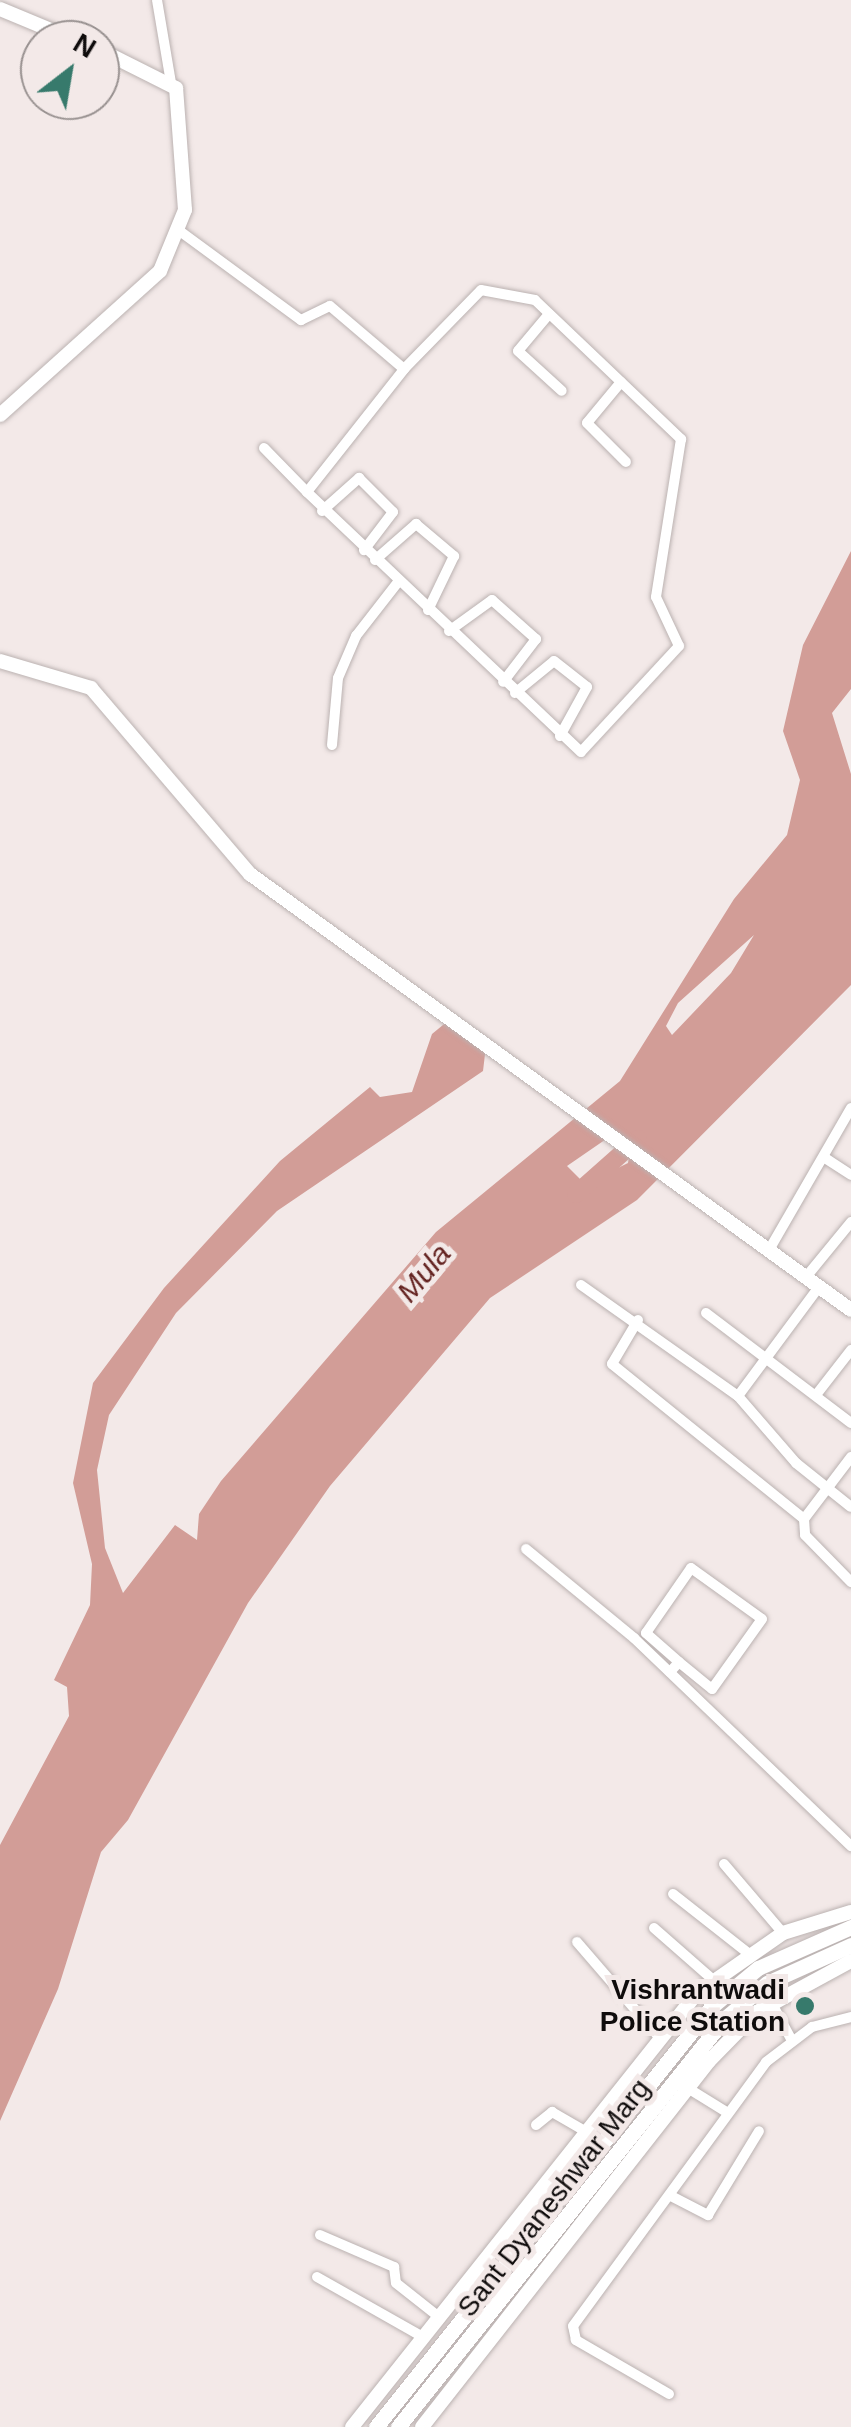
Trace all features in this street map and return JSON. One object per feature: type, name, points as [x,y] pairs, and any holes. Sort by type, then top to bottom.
[{"type":"main road","name":"Sant Dyaneshwar Marg","points":[[376,2427],[702,2017],[758,1968],[851,1927]]},
{"type":"main road","name":"Sant Dyaneshwar Marg","points":[[398,2427],[705,2039],[767,1983],[851,1945]]},
{"type":"street","points":[[0,415],[160,270],[177,229],[186,165],[157,0]]},
{"type":"street","points":[[0,10],[25,20]]},
{"type":"street","points":[[120,59],[171,83]]},
{"type":"street","points":[[177,229],[301,320],[330,306],[404,369]]},
{"type":"street","points":[[264,448],[322,511],[560,736],[582,752],[593,748],[679,646],[656,597],[682,439],[549,314],[518,294],[481,290],[404,369],[307,492]]},
{"type":"street","points":[[549,314],[518,351],[562,391]]},
{"type":"street","points":[[621,382],[586,424],[626,462]]},
{"type":"street","points":[[322,511],[359,478],[393,512],[364,550]]},
{"type":"street","points":[[375,560],[416,524],[454,556],[428,610]]},
{"type":"street","points":[[332,744],[338,678],[356,636],[398,582]]},
{"type":"street","points":[[449,631],[492,600],[536,638],[503,682]]},
{"type":"street","points":[[0,661],[90,688],[250,874],[819,1287],[848,1302]]},
{"type":"street","points":[[515,693],[554,661],[587,687],[560,736]]},
{"type":"street","points":[[768,1250],[851,1108]]},
{"type":"street","points":[[825,1158],[851,1175]]},
{"type":"street","points":[[806,1277],[851,1222]]},
{"type":"street","points":[[581,1285],[638,1320],[738,1396],[826,1488],[851,1507]]},
{"type":"street","points":[[738,1396],[819,1287]]},
{"type":"street","points":[[706,1313],[851,1422]]},
{"type":"street","points":[[638,1320],[612,1364],[804,1518]]},
{"type":"street","points":[[816,1395],[851,1350]]},
{"type":"street","points":[[851,1458],[804,1518],[805,1535],[851,1582]]},
{"type":"street","points":[[526,1549],[670,1672],[851,1846]]},
{"type":"street","points":[[691,1568],[762,1619],[712,1688],[678,1662],[646,1633],[691,1568]]},
{"type":"street","points":[[670,1672],[678,1662]]},
{"type":"street","points":[[724,1864],[783,1932]]},
{"type":"street","points":[[673,1894],[748,1952]]},
{"type":"street","points":[[352,2427],[658,2036],[712,1979],[783,1932],[851,1912]]},
{"type":"street","points":[[654,1928],[712,1979]]},
{"type":"street","points":[[577,1942],[658,2036]]},
{"type":"street","points":[[422,2427],[686,2087],[771,2002],[851,1961]]},
{"type":"street","points":[[771,2002],[791,2039]]},
{"type":"street","points":[[669,2394],[572,2334],[728,2113],[791,2039],[851,2016]]},
{"type":"street","points":[[686,2087],[728,2113]]},
{"type":"street","points":[[536,2125],[552,2112],[583,2130]]},
{"type":"street","points":[[671,2196],[708,2216],[760,2131]]},
{"type":"street","points":[[320,2234],[394,2267],[396,2282],[438,2317]]},
{"type":"street","points":[[317,2276],[423,2337]]},
{"type":"water","points":[[851,551],[851,689],[832,713],[851,774],[851,985],[637,1200],[490,1298],[330,1486],[248,1603],[128,1820],[101,1852],[58,1989],[0,2121],[0,1845],[69,1716],[67,1687],[54,1680],[90,1605],[92,1564],[73,1483],[93,1383],[164,1288],[280,1161],[370,1087],[380,1097],[412,1092],[432,1034],[449,1020],[486,1046],[483,1071],[277,1211],[176,1313],[109,1415],[97,1470],[105,1548],[123,1593],[175,1525],[197,1540],[199,1514],[221,1481],[436,1232],[620,1081],[734,899],[787,835],[800,780],[783,731],[803,645]],"holes":[[[754,935],[731,973],[672,1035],[666,1026],[678,1003]],[[612,1135],[631,1146],[628,1163],[585,1184],[567,1166]]]},
{"type":"waterway","name":"Mula","points":[[576,1194],[638,1139]]},
{"type":"place","name":"Vishrantwadi Police Station","points":[[805,2006]]}]
